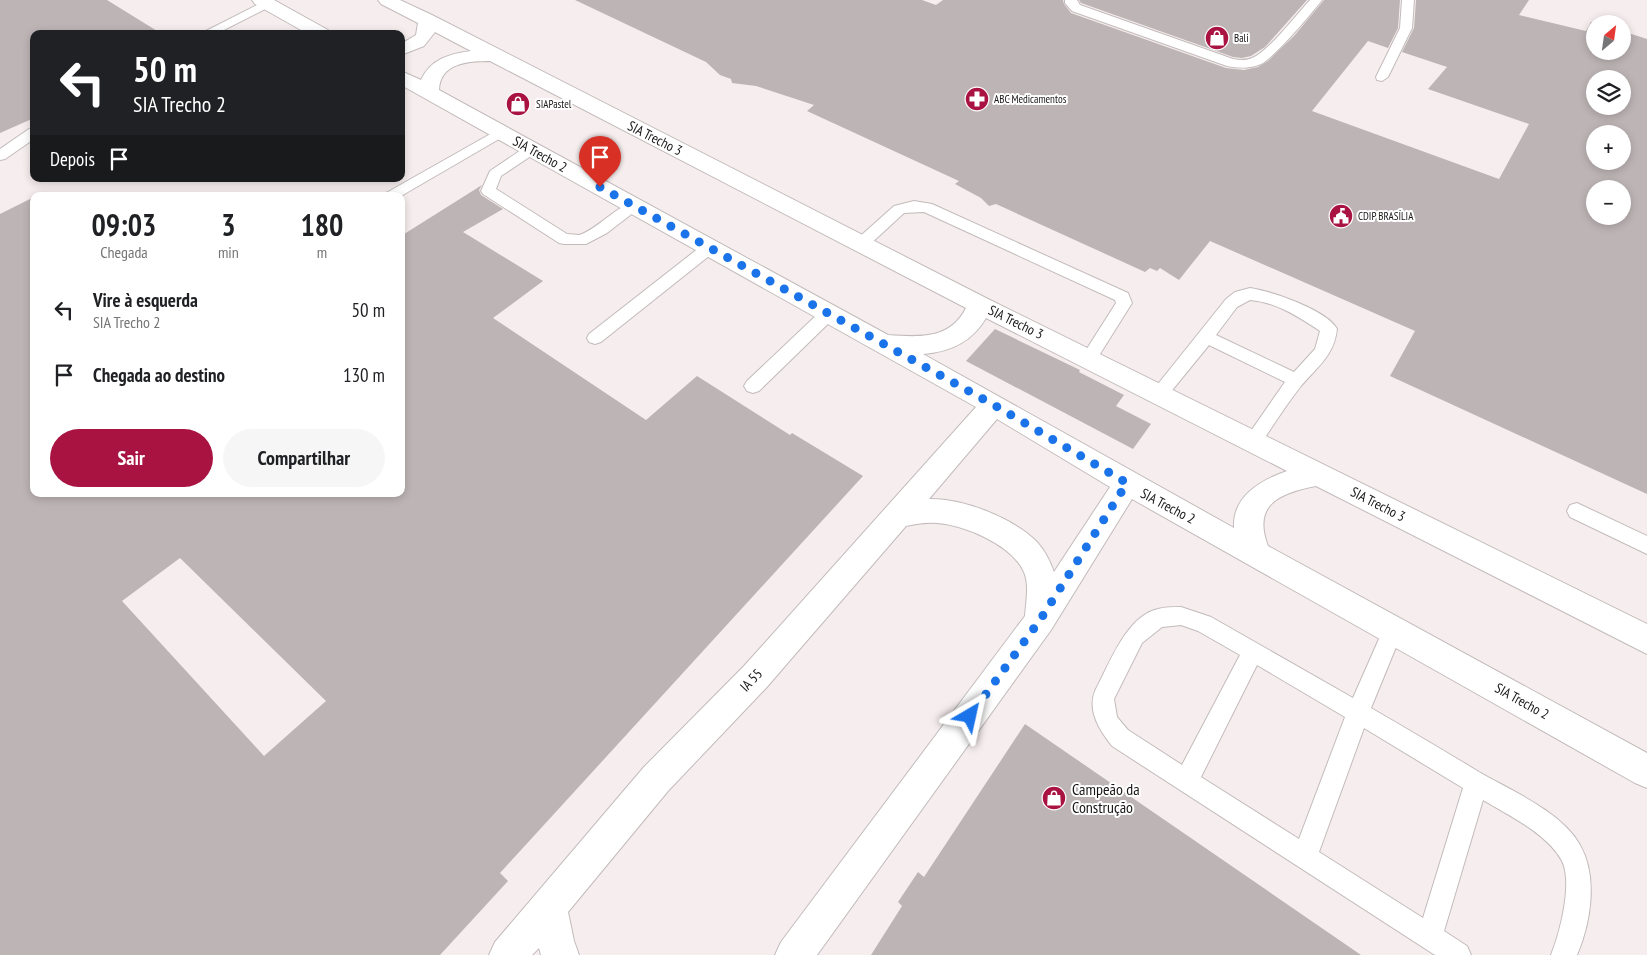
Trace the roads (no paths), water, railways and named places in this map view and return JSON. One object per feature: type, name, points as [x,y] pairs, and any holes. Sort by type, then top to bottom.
[{"type":"main road","name":"SIA Trecho 3","points":[[388,0],[980,305],[1089,358],[1647,640]]},
{"type":"main road","points":[[264,2],[315,30]]},
{"type":"main road","points":[[405,48],[426,36],[428,30],[426,19]]},
{"type":"main road","points":[[429,93],[428,83],[431,76],[449,62],[473,55],[494,56]]},
{"type":"main road","name":"SIA Trecho 2","points":[[405,80],[994,405],[1127,483],[1647,771]]},
{"type":"main road","points":[[884,344],[918,346],[939,344],[960,335],[974,320],[980,305]]},
{"type":"main road","name":"IA 55","points":[[508,955],[656,779],[755,677],[994,405]]},
{"type":"main road","points":[[1256,554],[1250,538],[1248,519],[1256,500],[1294,479],[1318,474]]},
{"type":"main road","points":[[794,955],[1040,620],[1127,483]]},
{"type":"main road","points":[[898,515],[939,510],[978,520],[1017,542],[1032,557],[1041,576],[1040,620]]},
{"type":"main road","points":[[549,908],[555,942],[560,955]]},
{"type":"lane","points":[[1071,0],[1071,3],[1076,8],[1231,63],[1245,65],[1261,59],[1267,54],[1316,0]]},
{"type":"lane","points":[[1382,77],[1406,28],[1408,0]]},
{"type":"lane","points":[[213,30],[264,2]]},
{"type":"lane","points":[[397,192],[500,132]]},
{"type":"lane","points":[[0,156],[30,135]]},
{"type":"lane","points":[[532,149],[495,174],[488,191],[564,239],[581,240],[602,230],[635,206]]},
{"type":"lane","points":[[861,244],[899,209],[914,206],[927,207],[1122,297],[1124,304],[1089,358]]},
{"type":"lane","points":[[595,338],[709,248]]},
{"type":"lane","points":[[1159,394],[1234,300],[1242,295],[1264,296],[1294,308],[1329,330],[1328,339],[1324,351],[1296,380],[1253,441]]},
{"type":"lane","points":[[753,386],[828,314]]},
{"type":"lane","points":[[1206,336],[1296,380]]},
{"type":"lane","points":[[1577,511],[1647,545]]},
{"type":"lane","points":[[1458,955],[1120,738],[1107,722],[1103,698],[1135,636],[1158,618],[1181,616],[1204,624],[1539,820],[1556,835],[1572,854],[1578,883],[1574,927],[1569,947],[1564,955]]},
{"type":"lane","points":[[1305,857],[1358,713],[1393,630]]},
{"type":"lane","points":[[1186,782],[1253,651]]},
{"type":"lane","points":[[1430,937],[1476,784]]},
{"type":"place","name":"Bali","points":[[1217,38]]},
{"type":"place","name":"ABC Medicamentos","points":[[977,99]]},
{"type":"place","name":"SIAPastel","points":[[518,104]]},
{"type":"place","name":"CDIP BRASÍLIA","points":[[1341,216]]},
{"type":"place","name":"Campeão da Construção","points":[[1054,798]]}]
